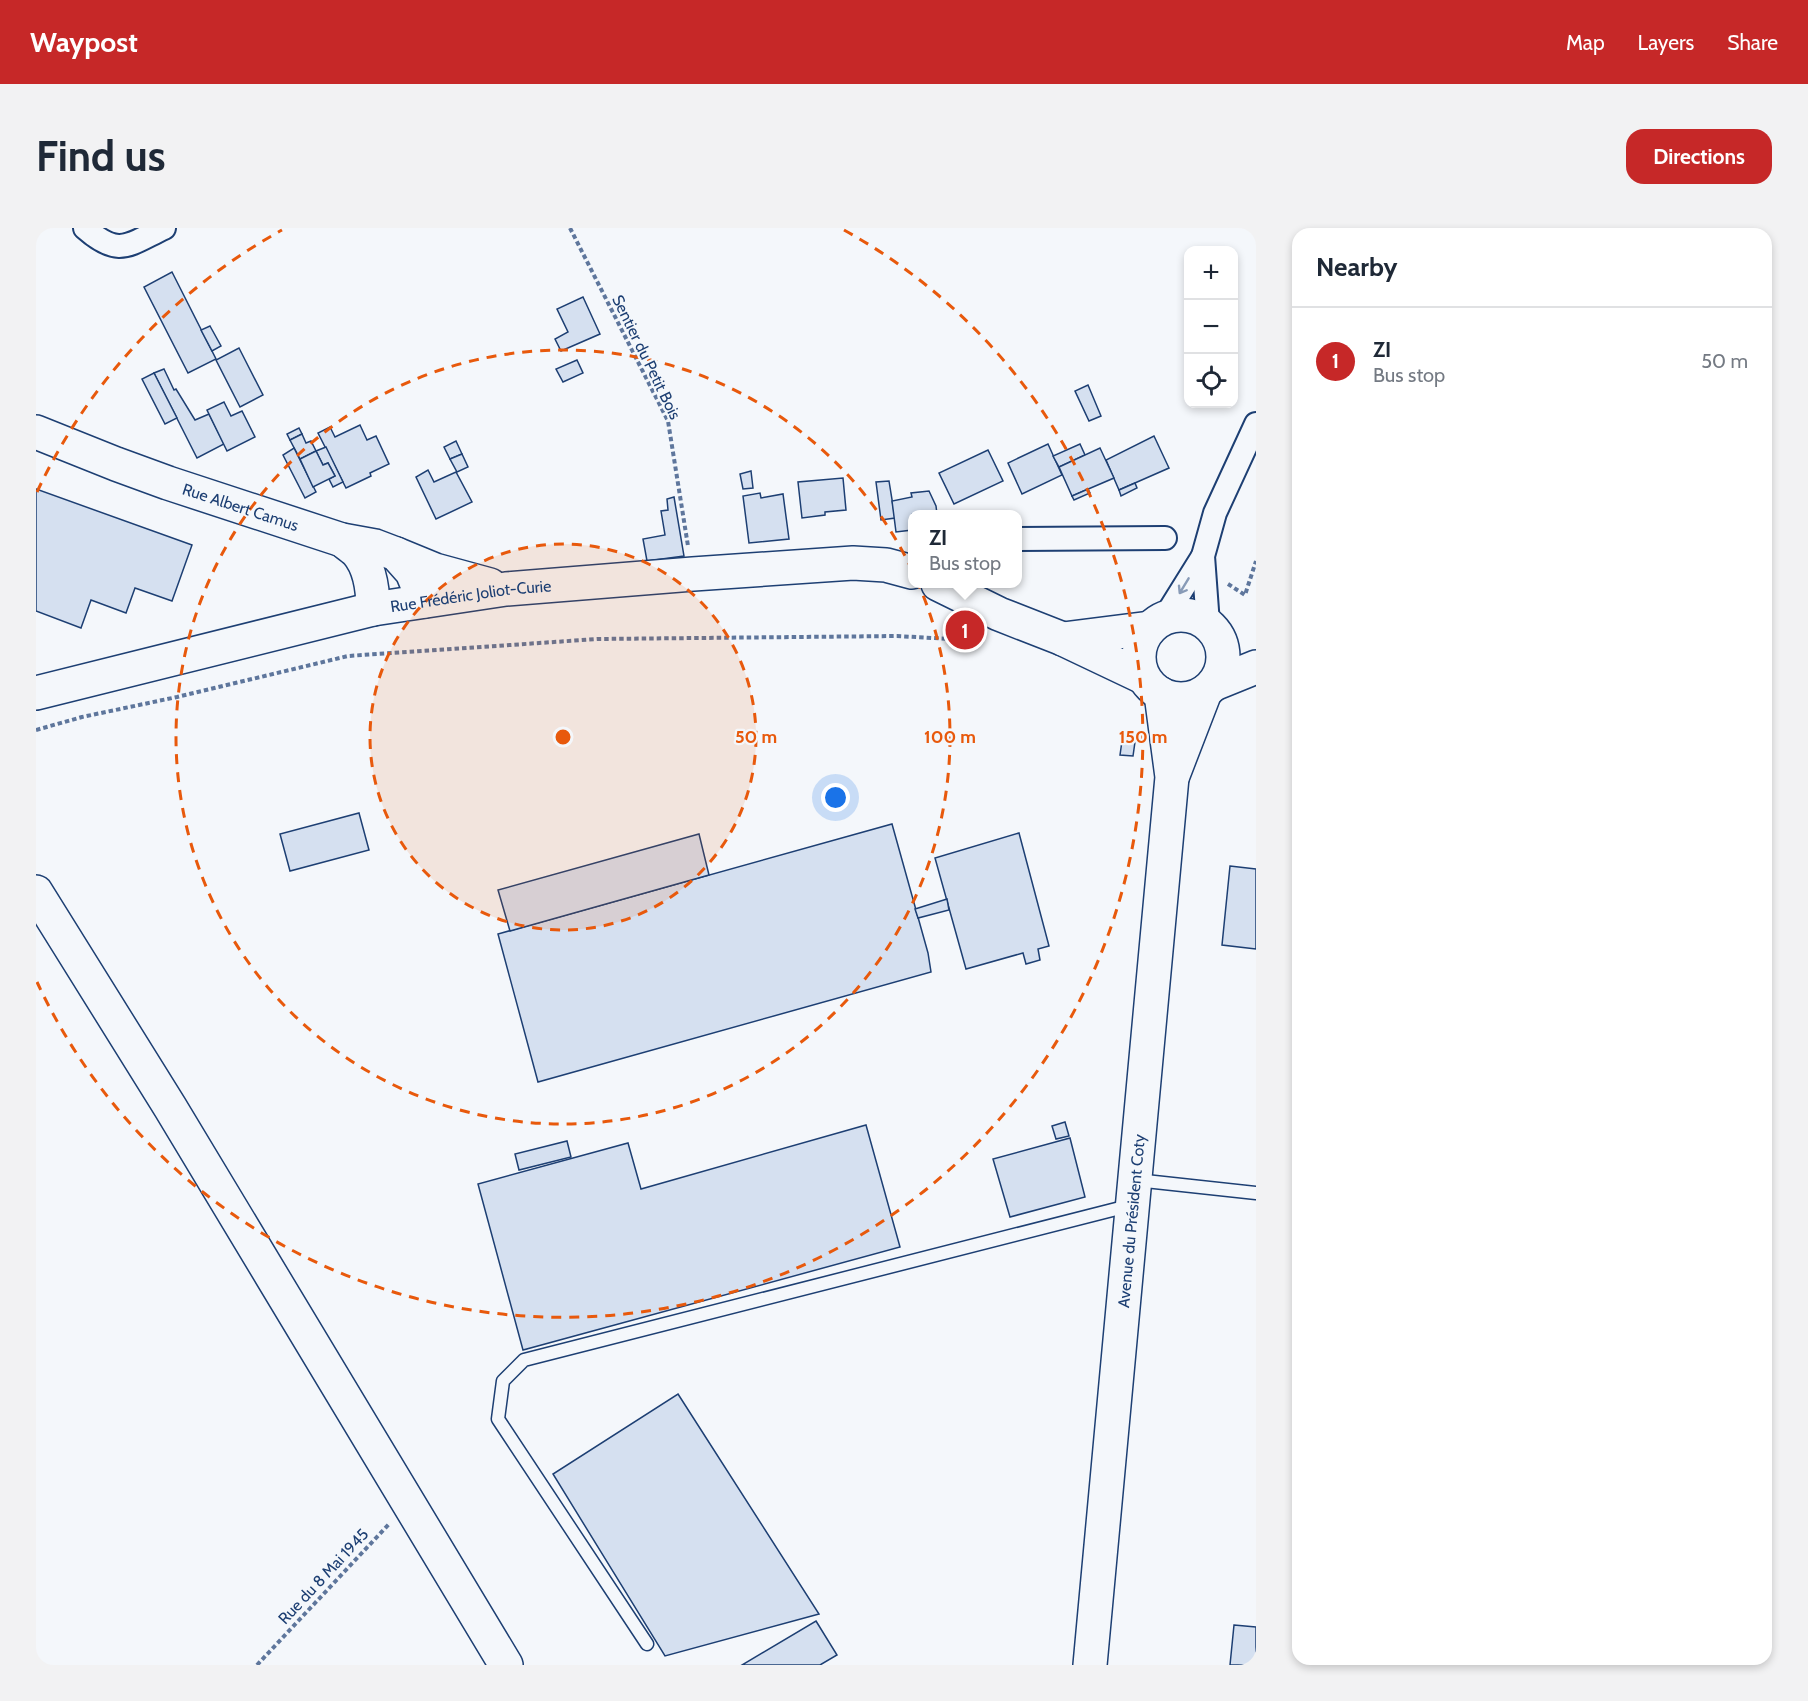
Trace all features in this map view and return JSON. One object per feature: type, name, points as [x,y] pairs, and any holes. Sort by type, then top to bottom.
[{"type":"street","points":[[85,228],[99,240],[114,246],[127,246],[164,228]]},
{"type":"street","points":[[1213,630],[1204,562],[1215,513],[1256,424]]},
{"type":"street","name":"Rue Albert Camus","points":[[36,432],[168,483],[342,540],[375,546],[458,578],[506,589]]},
{"type":"street","points":[[1022,539],[1165,538]]},
{"type":"street","points":[[342,540],[358,553],[368,573],[373,595],[373,609]]},
{"type":"street","points":[[396,554],[412,572],[424,601]]},
{"type":"street","points":[[1152,686],[1139,664],[1142,639],[1204,562]]},
{"type":"street","name":"Rue Frédéric Joliot-Curie","points":[[36,693],[373,609],[506,589],[693,573],[853,563],[886,565],[908,571]]},
{"type":"street","points":[[946,588],[999,614],[1063,639],[1172,699],[1195,697],[1256,667]]},
{"type":"street","points":[[1063,639],[1157,622],[1176,615],[1199,618],[1213,630],[1223,648],[1221,673],[1210,688]]},
{"type":"street","points":[[1213,630],[1256,645]]},
{"type":"street","name":"Avenue du Président Coty","points":[[1090,1665],[1172,777],[1152,686]]},
{"type":"street","name":"Avenue du Président Coty","points":[[1172,777],[1210,688]]},
{"type":"street","points":[[36,892],[170,1107],[506,1665]]},
{"type":"lane","points":[[648,1644],[498,1419],[503,1381],[524,1360],[1134,1192],[1256,1193]]},
{"type":"path","name":"Sentier du Petit Bois","points":[[570,228],[668,421],[693,573]]},
{"type":"path","points":[[1204,562],[1245,595],[1256,561]]},
{"type":"path","points":[[36,730],[82,717],[348,656],[598,639],[897,636],[995,642]]},
{"type":"path","name":"Rue du 8 Mai 1945","points":[[257,1665],[408,1503]]},
{"type":"building","points":[[172,272],[216,359],[188,373],[144,287]]},
{"type":"building","points":[[583,297],[600,334],[561,351],[555,339],[568,332],[557,309]]},
{"type":"building","points":[[210,326],[221,346],[212,351],[201,330]]},
{"type":"building","points":[[239,348],[263,395],[240,407],[216,360]]},
{"type":"building","points":[[577,360],[583,373],[563,382],[556,369]]},
{"type":"building","points":[[164,369],[174,390],[176,389],[195,420],[209,414],[224,444],[197,458],[154,373]]},
{"type":"building","points":[[154,373],[177,418],[165,424],[142,379]]},
{"type":"building","points":[[1088,385],[1101,416],[1089,421],[1075,391]]},
{"type":"building","points":[[224,402],[231,416],[242,411],[255,437],[227,451],[207,410]]},
{"type":"building","points":[[360,425],[367,440],[376,436],[389,464],[346,488],[318,433],[330,427],[335,437]]},
{"type":"building","points":[[299,428],[302,434],[290,440],[287,434]]},
{"type":"building","points":[[302,434],[306,443],[311,441],[316,451],[300,459],[290,440]]},
{"type":"building","points":[[1154,436],[1169,468],[1119,490],[1106,460]]},
{"type":"building","points":[[456,441],[462,454],[450,459],[444,447]]},
{"type":"building","points":[[1048,444],[1062,475],[1022,494],[1008,463]]},
{"type":"building","points":[[1080,444],[1085,455],[1059,467],[1053,456]]},
{"type":"building","points":[[326,447],[343,482],[333,487],[329,479],[335,476],[328,463],[323,465],[316,451]]},
{"type":"building","points":[[294,448],[316,492],[305,498],[283,455]]},
{"type":"building","points":[[1100,448],[1114,478],[1072,496],[1059,467]]},
{"type":"building","points":[[988,450],[1003,481],[954,504],[939,473]]},
{"type":"building","points":[[316,451],[323,465],[328,463],[335,476],[313,487],[300,459]]},
{"type":"building","points":[[462,454],[468,467],[457,472],[450,459]]},
{"type":"building","points":[[428,470],[434,482],[456,472],[472,502],[436,519],[416,477]]},
{"type":"building","points":[[751,471],[753,488],[743,489],[740,474]]},
{"type":"building","points":[[843,478],[846,510],[802,518],[798,482]]},
{"type":"building","points":[[889,481],[895,518],[881,520],[876,482]]},
{"type":"building","points":[[1135,483],[1137,488],[1121,496],[1119,490]]},
{"type":"building","points":[[36,489],[192,545],[172,601],[135,588],[126,613],[91,600],[81,628],[36,611]]},
{"type":"building","points":[[1088,489],[1090,493],[1074,500],[1072,496]]},
{"type":"building","points":[[929,491],[936,510],[908,510],[908,530],[896,532],[892,501],[912,497],[911,493]]},
{"type":"building","points":[[760,493],[761,498],[783,494],[789,539],[749,543],[743,496]]},
{"type":"building","points":[[674,497],[684,556],[647,561],[643,539],[665,535],[661,511],[668,510],[667,499]]},
{"type":"building","points":[[1122,741],[1135,742],[1133,756],[1120,755]]},
{"type":"building","points":[[359,813],[369,850],[290,871],[280,834]]},
{"type":"building","points":[[892,824],[928,953],[931,972],[538,1082],[498,934]]},
{"type":"building","points":[[1019,833],[1049,946],[1038,949],[1040,960],[1026,964],[1023,953],[966,969],[935,858]]},
{"type":"building","points":[[699,834],[709,875],[510,931],[498,890]]},
{"type":"building","points":[[1230,866],[1256,869],[1256,949],[1222,945]]},
{"type":"building","points":[[947,899],[949,910],[918,918],[915,909]]},
{"type":"building","points":[[1065,1122],[1069,1136],[1056,1139],[1052,1126]]},
{"type":"building","points":[[866,1125],[900,1247],[523,1350],[478,1184],[628,1143],[641,1189]]},
{"type":"building","points":[[1070,1138],[1085,1197],[1010,1217],[993,1159]]},
{"type":"building","points":[[567,1141],[571,1157],[519,1170],[515,1154]]},
{"type":"building","points":[[678,1394],[819,1614],[665,1656],[553,1474]]},
{"type":"building","points":[[816,1621],[837,1655],[820,1665],[742,1665]]},
{"type":"building","points":[[1234,1625],[1256,1627],[1256,1665],[1230,1665]]},
{"type":"place","name":"ZI","points":[[965,630]]}]
